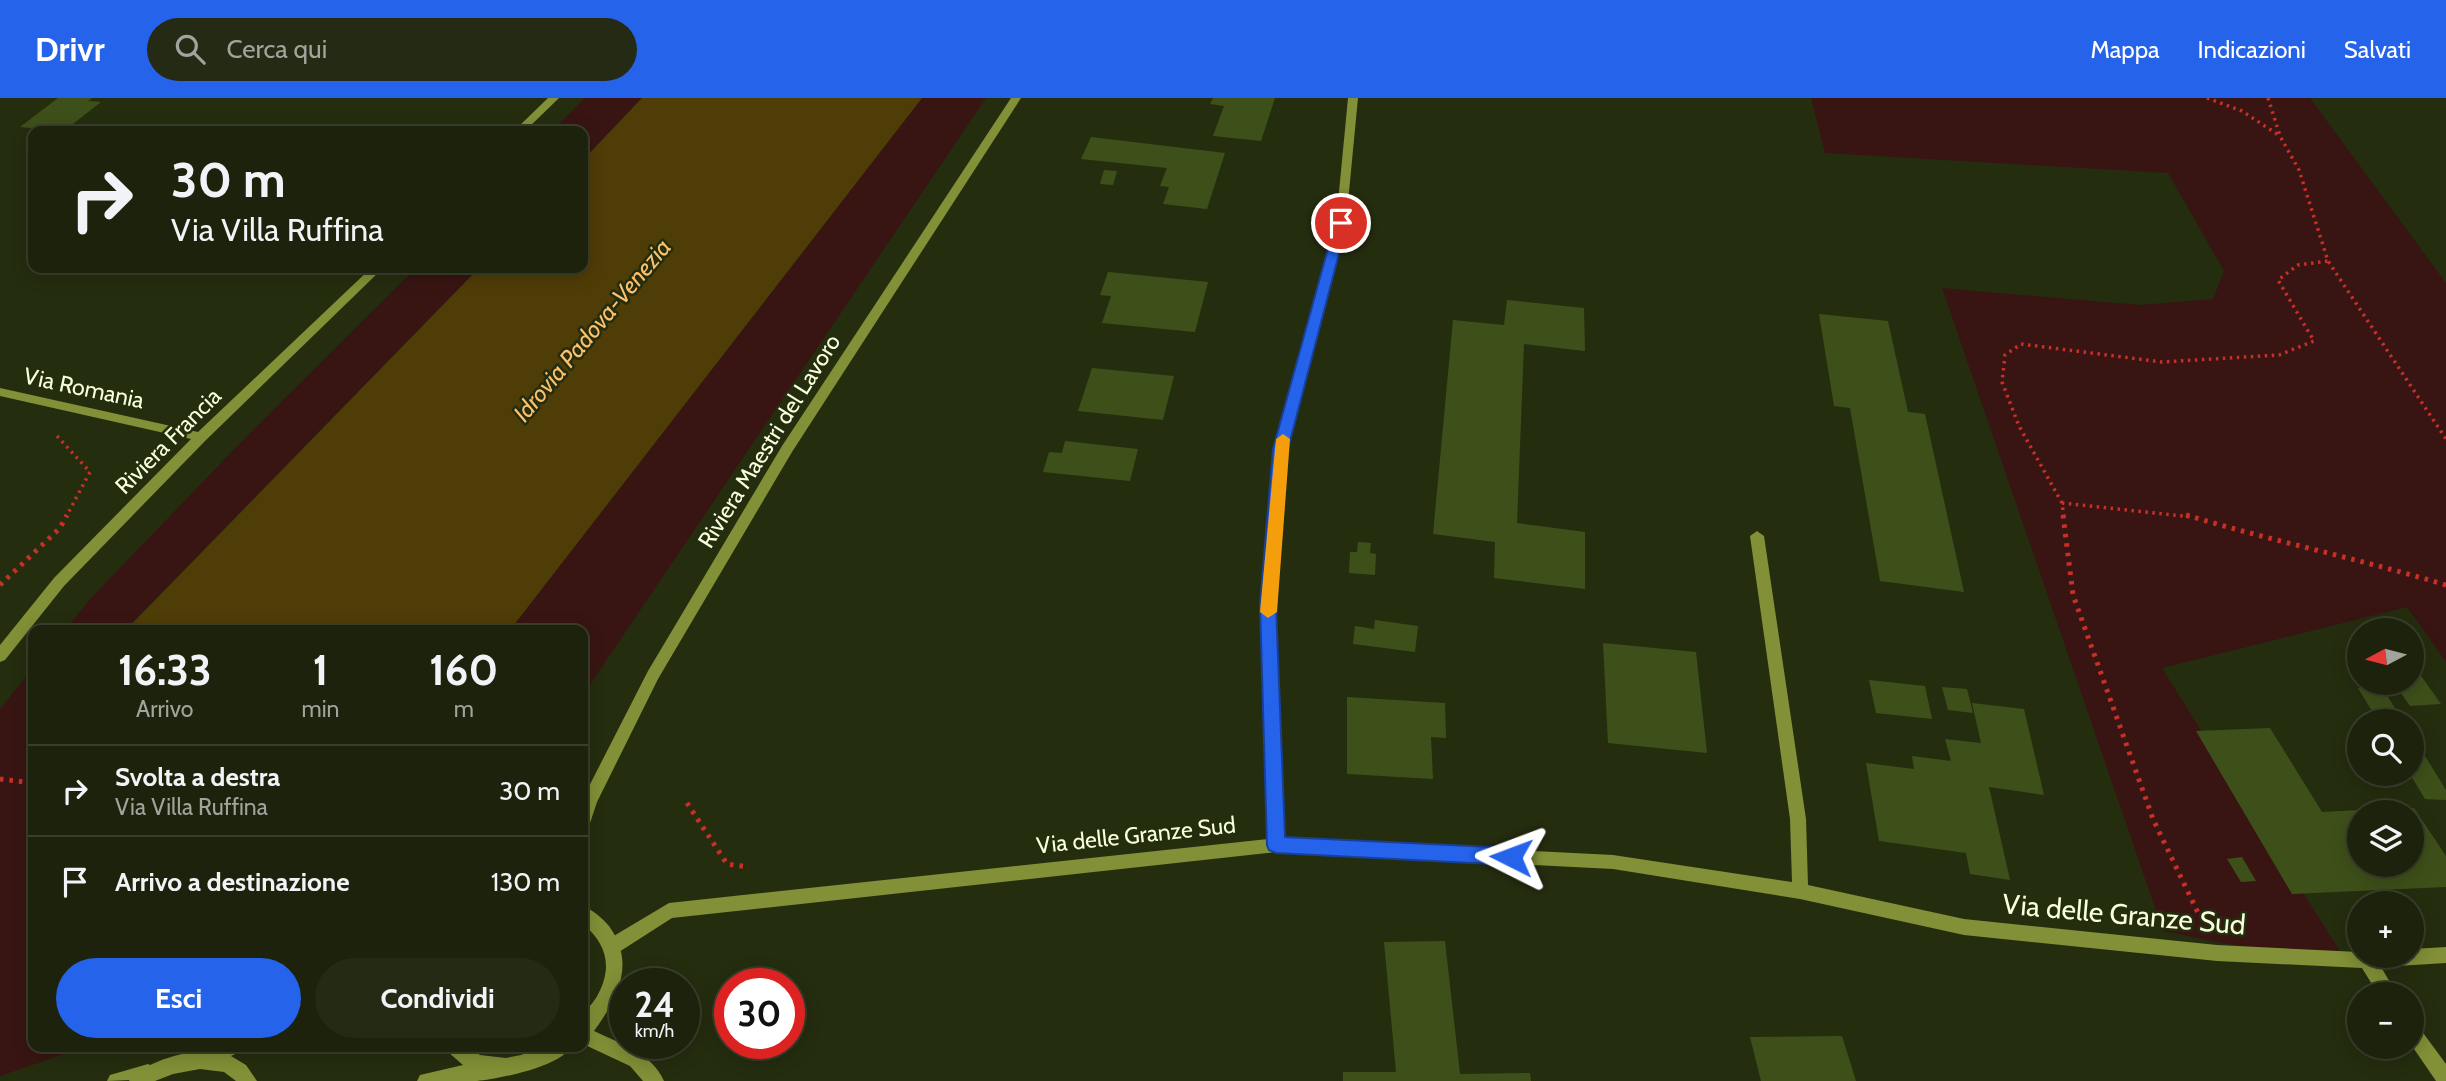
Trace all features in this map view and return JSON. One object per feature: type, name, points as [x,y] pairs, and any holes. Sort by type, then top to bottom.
[{"type":"street","points":[[524,126],[554,98]]},
{"type":"street","name":"Riviera Maestri del Lavoro","points":[[588,804],[653,675],[779,461],[1016,98]]},
{"type":"street","points":[[1276,845],[1268,605],[1280,449],[1341,223],[1353,98]]},
{"type":"street","name":"Riviera Francia","points":[[0,656],[60,582],[201,437],[372,273]]},
{"type":"street","name":"Via Romania","points":[[0,392],[201,437]]},
{"type":"street","points":[[1757,536],[1798,819],[1801,891]]},
{"type":"street","name":"Via delle Granze Sud","points":[[613,946],[669,911],[1276,845],[1613,862],[1801,891],[1964,927],[2217,953],[2347,959]]},
{"type":"street","points":[[588,917],[601,926],[613,946],[615,975],[604,1005],[588,1026]]},
{"type":"street","name":"Via delle Granze Sud","points":[[2424,956],[2446,955]]},
{"type":"street","points":[[588,1036],[636,1060],[655,1081]]},
{"type":"street","points":[[2424,1049],[2446,1079]]},
{"type":"street","points":[[116,1081],[144,1077],[178,1063],[205,1060],[221,1052]]},
{"type":"street","points":[[458,1052],[463,1058],[499,1068]]},
{"type":"street","points":[[426,1081],[542,1060],[553,1052]]},
{"type":"street","points":[[205,1060],[236,1068],[248,1081]]},
{"type":"path","points":[[2207,98],[2242,111],[2280,136]]},
{"type":"path","points":[[2268,98],[2280,136],[2299,170],[2329,261],[2446,439]]},
{"type":"path","points":[[2217,953],[2153,819],[2073,595],[2062,503],[2019,426],[2003,382],[2005,355],[2021,344],[2162,362],[2279,355],[2314,341],[2278,280],[2298,265],[2329,261]]},
{"type":"path","points":[[0,585],[60,528],[90,472],[52,430]]},
{"type":"path","points":[[2062,503],[2185,515],[2241,532],[2380,565],[2446,585]]},
{"type":"path","points":[[0,779],[28,782]]},
{"type":"shaded area","points":[[585,98],[642,98],[588,155],[588,126],[557,126]]},
{"type":"shaded area","points":[[922,98],[986,98],[588,688],[588,625],[514,625]]},
{"type":"shaded area","points":[[1811,98],[2310,98],[2446,283],[2446,662],[2424,631],[2424,618],[2415,618],[2407,607],[2363,618],[2347,618],[2347,622],[2162,668],[2344,958],[2232,945],[2163,931],[1942,288],[2140,305],[2213,299],[2224,271],[2168,173],[1825,153]]},
{"type":"shaded area","points":[[411,273],[474,273],[130,625],[69,625],[91,598],[245,438]]},
{"type":"shaded area","points":[[28,674],[28,1052],[70,1052],[0,1076],[0,709]]},
{"type":"water","name":"Idrovia Padova-Venezia","points":[[642,98],[922,98],[514,625],[131,625],[474,273],[588,273],[588,155]]},
{"type":"building","points":[[58,98],[92,98],[88,101],[101,102],[70,126],[20,127]]},
{"type":"building","points":[[1213,98],[1275,98],[1261,141],[1213,136],[1224,106],[1210,104]]},
{"type":"building","points":[[1091,137],[1225,153],[1207,209],[1163,204],[1169,187],[1160,186],[1167,168],[1081,159]]},
{"type":"building","points":[[1104,170],[1117,171],[1113,185],[1100,184]]},
{"type":"building","points":[[1108,272],[1208,282],[1195,332],[1102,323],[1111,296],[1100,295]]},
{"type":"building","points":[[1507,300],[1584,308],[1585,351],[1524,344],[1517,523],[1585,532],[1585,589],[1494,578],[1495,542],[1433,534],[1453,320],[1504,325]]},
{"type":"building","points":[[1819,314],[1888,321],[1908,412],[1925,414],[1964,592],[1880,581],[1850,408],[1834,406]]},
{"type":"building","points":[[1092,368],[1174,376],[1163,420],[1078,411]]},
{"type":"building","points":[[1065,441],[1138,449],[1130,481],[1043,472],[1049,452],[1062,453]]},
{"type":"building","points":[[1358,542],[1371,543],[1370,553],[1376,554],[1375,575],[1349,573],[1350,552],[1357,552]]},
{"type":"building","points":[[1375,620],[1418,626],[1415,652],[1353,644],[1355,626],[1374,629]]},
{"type":"building","points":[[1603,643],[1696,652],[1707,753],[1608,743]]},
{"type":"building","points":[[1869,680],[1925,686],[1932,719],[1876,713]]},
{"type":"building","points":[[2424,680],[2441,704],[2410,706],[2402,695],[2424,695]]},
{"type":"building","points":[[1942,687],[1967,689],[1973,713],[1948,710]]},
{"type":"building","points":[[2362,695],[2387,695],[2396,709],[2371,709]]},
{"type":"building","points":[[1347,697],[1445,703],[1446,738],[1431,737],[1433,779],[1347,774]]},
{"type":"building","points":[[1972,703],[2024,709],[2044,795],[1989,787],[2010,880],[1970,874],[1966,853],[1879,841],[1866,763],[1914,769],[1912,756],[1951,761],[1945,739],[1981,743]]},
{"type":"building","points":[[2270,728],[2322,812],[2347,811],[2347,877],[2424,877],[2424,823],[2446,856],[2446,887],[2292,894],[2196,731]]},
{"type":"building","points":[[2424,754],[2446,790],[2446,800],[2425,799],[2417,786],[2424,786]]},
{"type":"building","points":[[2242,857],[2256,881],[2241,882],[2227,859]]},
{"type":"building","points":[[1445,941],[1460,1074],[1530,1073],[1531,1081],[1343,1081],[1343,1072],[1396,1072],[1384,942]]},
{"type":"building","points":[[1842,1036],[1856,1081],[1761,1081],[1750,1037]]},
{"type":"slow traffic","points":[[1268,612],[1280,449],[1283,439]]},
{"type":"route","points":[[1341,223],[1280,449],[1268,605],[1276,845],[1511,857]]}]
